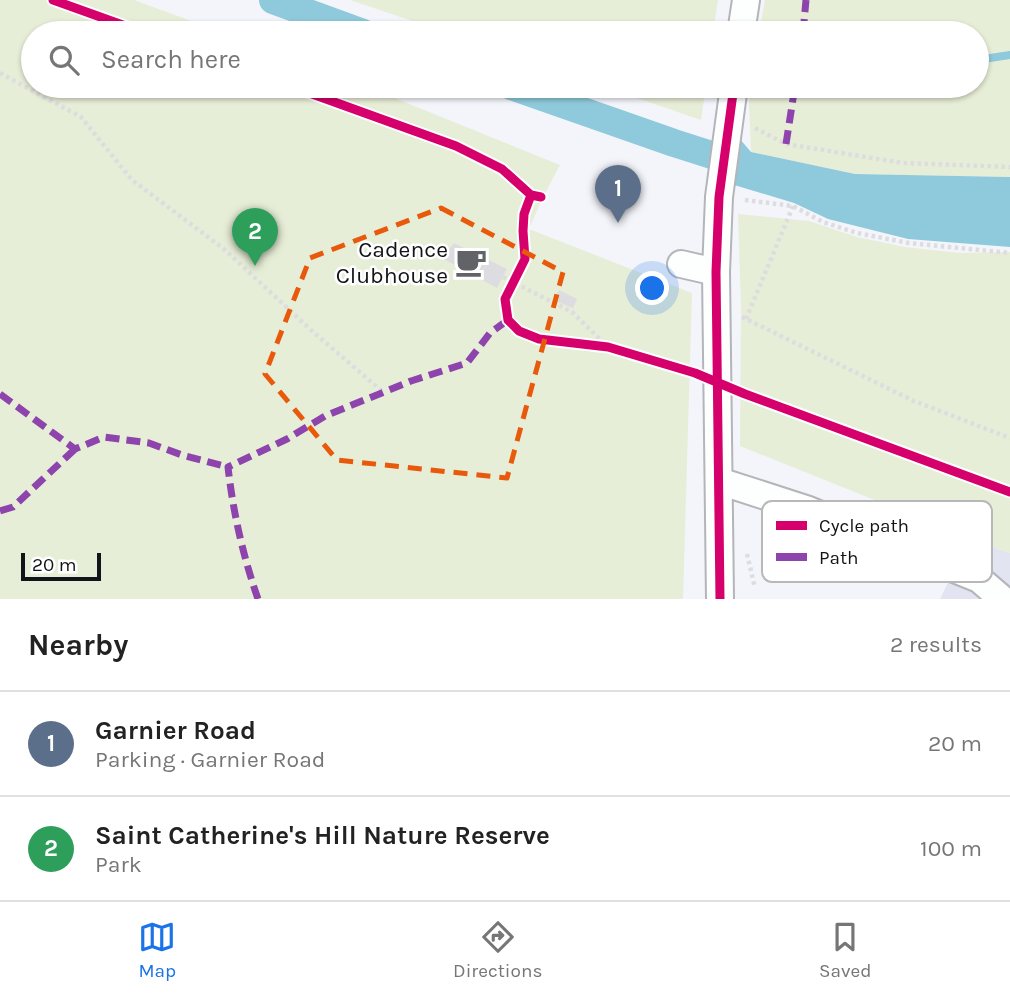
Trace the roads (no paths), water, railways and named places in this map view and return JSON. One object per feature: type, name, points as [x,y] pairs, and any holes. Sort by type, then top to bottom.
[{"type":"street","points":[[743,21],[746,0]]},
{"type":"street","points":[[719,588],[716,272],[720,189],[732,98]]},
{"type":"street","points":[[681,264],[716,272]]},
{"type":"street","points":[[719,481],[781,501]]},
{"type":"street","points":[[982,582],[1000,597]]},
{"type":"water","points":[[728,125],[751,152],[855,174],[1010,177],[1010,247],[908,239],[828,219],[794,203],[721,181]]},
{"type":"waterway","points":[[273,0],[330,21]]},
{"type":"waterway","points":[[989,58],[1010,55]]},
{"type":"waterway","points":[[545,98],[746,166]]},
{"type":"place","name":"Garnier Road","points":[[618,223]]},
{"type":"place","name":"Cadence Clubhouse","points":[[471,262]]},
{"type":"place","name":"Saint Catherine's Hill Nature Reserve","points":[[255,266]]}]
